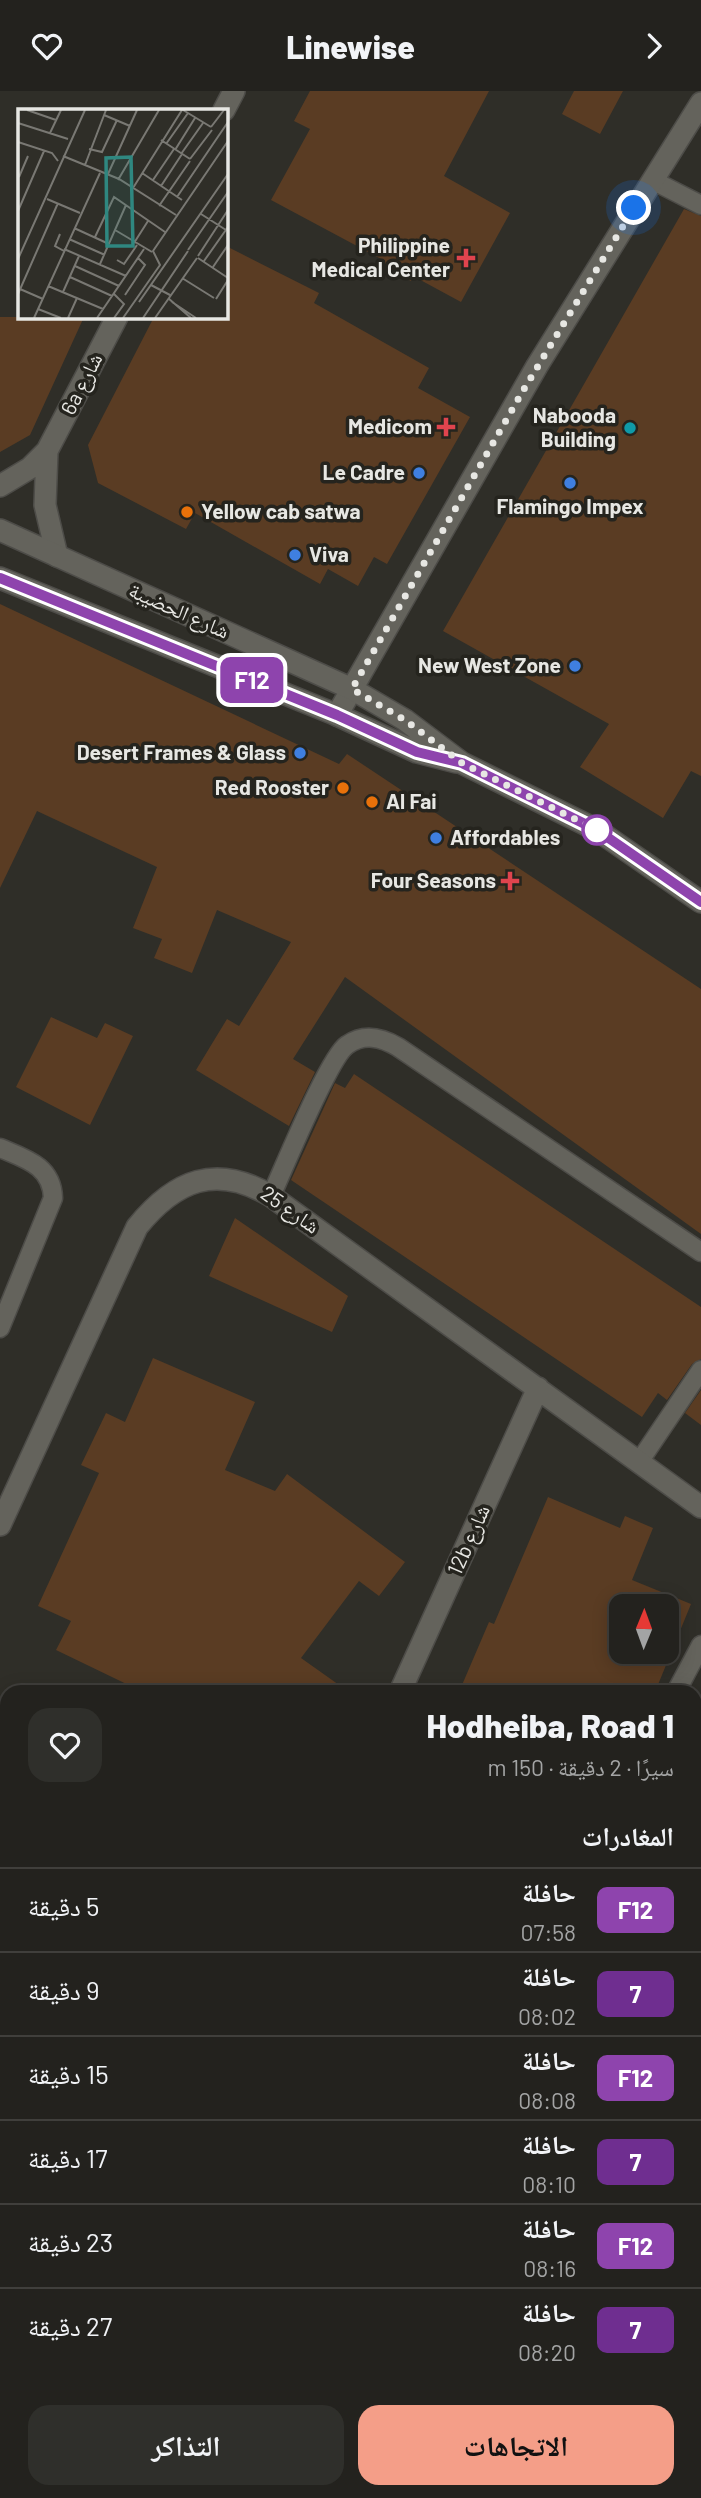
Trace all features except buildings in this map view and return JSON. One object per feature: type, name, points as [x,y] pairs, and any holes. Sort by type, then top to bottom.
[{"type":"street","points":[[225,109],[234,91]]},
{"type":"street","points":[[337,715],[537,366],[701,103]]},
{"type":"street","name":"6a شارع","points":[[0,486],[30,468],[47,451],[116,319]]},
{"type":"street","name":"6a شارع","points":[[47,451],[45,505],[57,556]]},
{"type":"street","name":"شارع الحضيبة","points":[[0,530],[352,689],[405,720],[462,763],[597,830],[701,902]]},
{"type":"street","name":"شارع الحضيبة","points":[[0,578],[337,715],[417,752],[462,763]]},
{"type":"street","name":"شارع 25","points":[[0,1525],[137,1227],[158,1202],[186,1185],[218,1178],[250,1183],[271,1196],[701,1507]]},
{"type":"street","name":"12b شارع","points":[[403,1685],[538,1388]]},
{"type":"lane","points":[[652,180],[701,205]]},
{"type":"lane","points":[[271,1196],[336,1056],[358,1039],[372,1037],[398,1047],[701,1252]]},
{"type":"lane","points":[[0,1148],[41,1167],[53,1187],[53,1198],[0,1328]]},
{"type":"lane","points":[[639,1462],[701,1370]]},
{"type":"lane","points":[[680,1685],[701,1645]]},
{"type":"bus line","name":"F12","points":[[0,578],[337,715],[417,752],[462,763],[597,830],[701,902]]},
{"type":"place","name":"Philippine Medical Center","points":[[466,258]]},
{"type":"place","name":"Medicom","points":[[446,427]]},
{"type":"place","name":"Nabooda Building","points":[[630,428]]},
{"type":"place","name":"Le Cadre","points":[[419,473]]},
{"type":"place","name":"Flamingo Impex","points":[[570,483]]},
{"type":"place","name":"Yellow cab satwa","points":[[187,512]]},
{"type":"place","name":"Viva","points":[[295,555]]},
{"type":"place","name":"New West Zone","points":[[575,666]]},
{"type":"place","name":"Desert Frames & Glass","points":[[300,753]]},
{"type":"place","name":"Red Rooster","points":[[343,788]]},
{"type":"place","name":"Al Fai","points":[[372,802]]},
{"type":"place","name":"Affordables","points":[[436,838]]},
{"type":"place","name":"Four Seasons","points":[[510,881]]},
{"type":"route","points":[[597,830],[462,763],[405,720],[352,689],[443,527],[634,208]]}]
